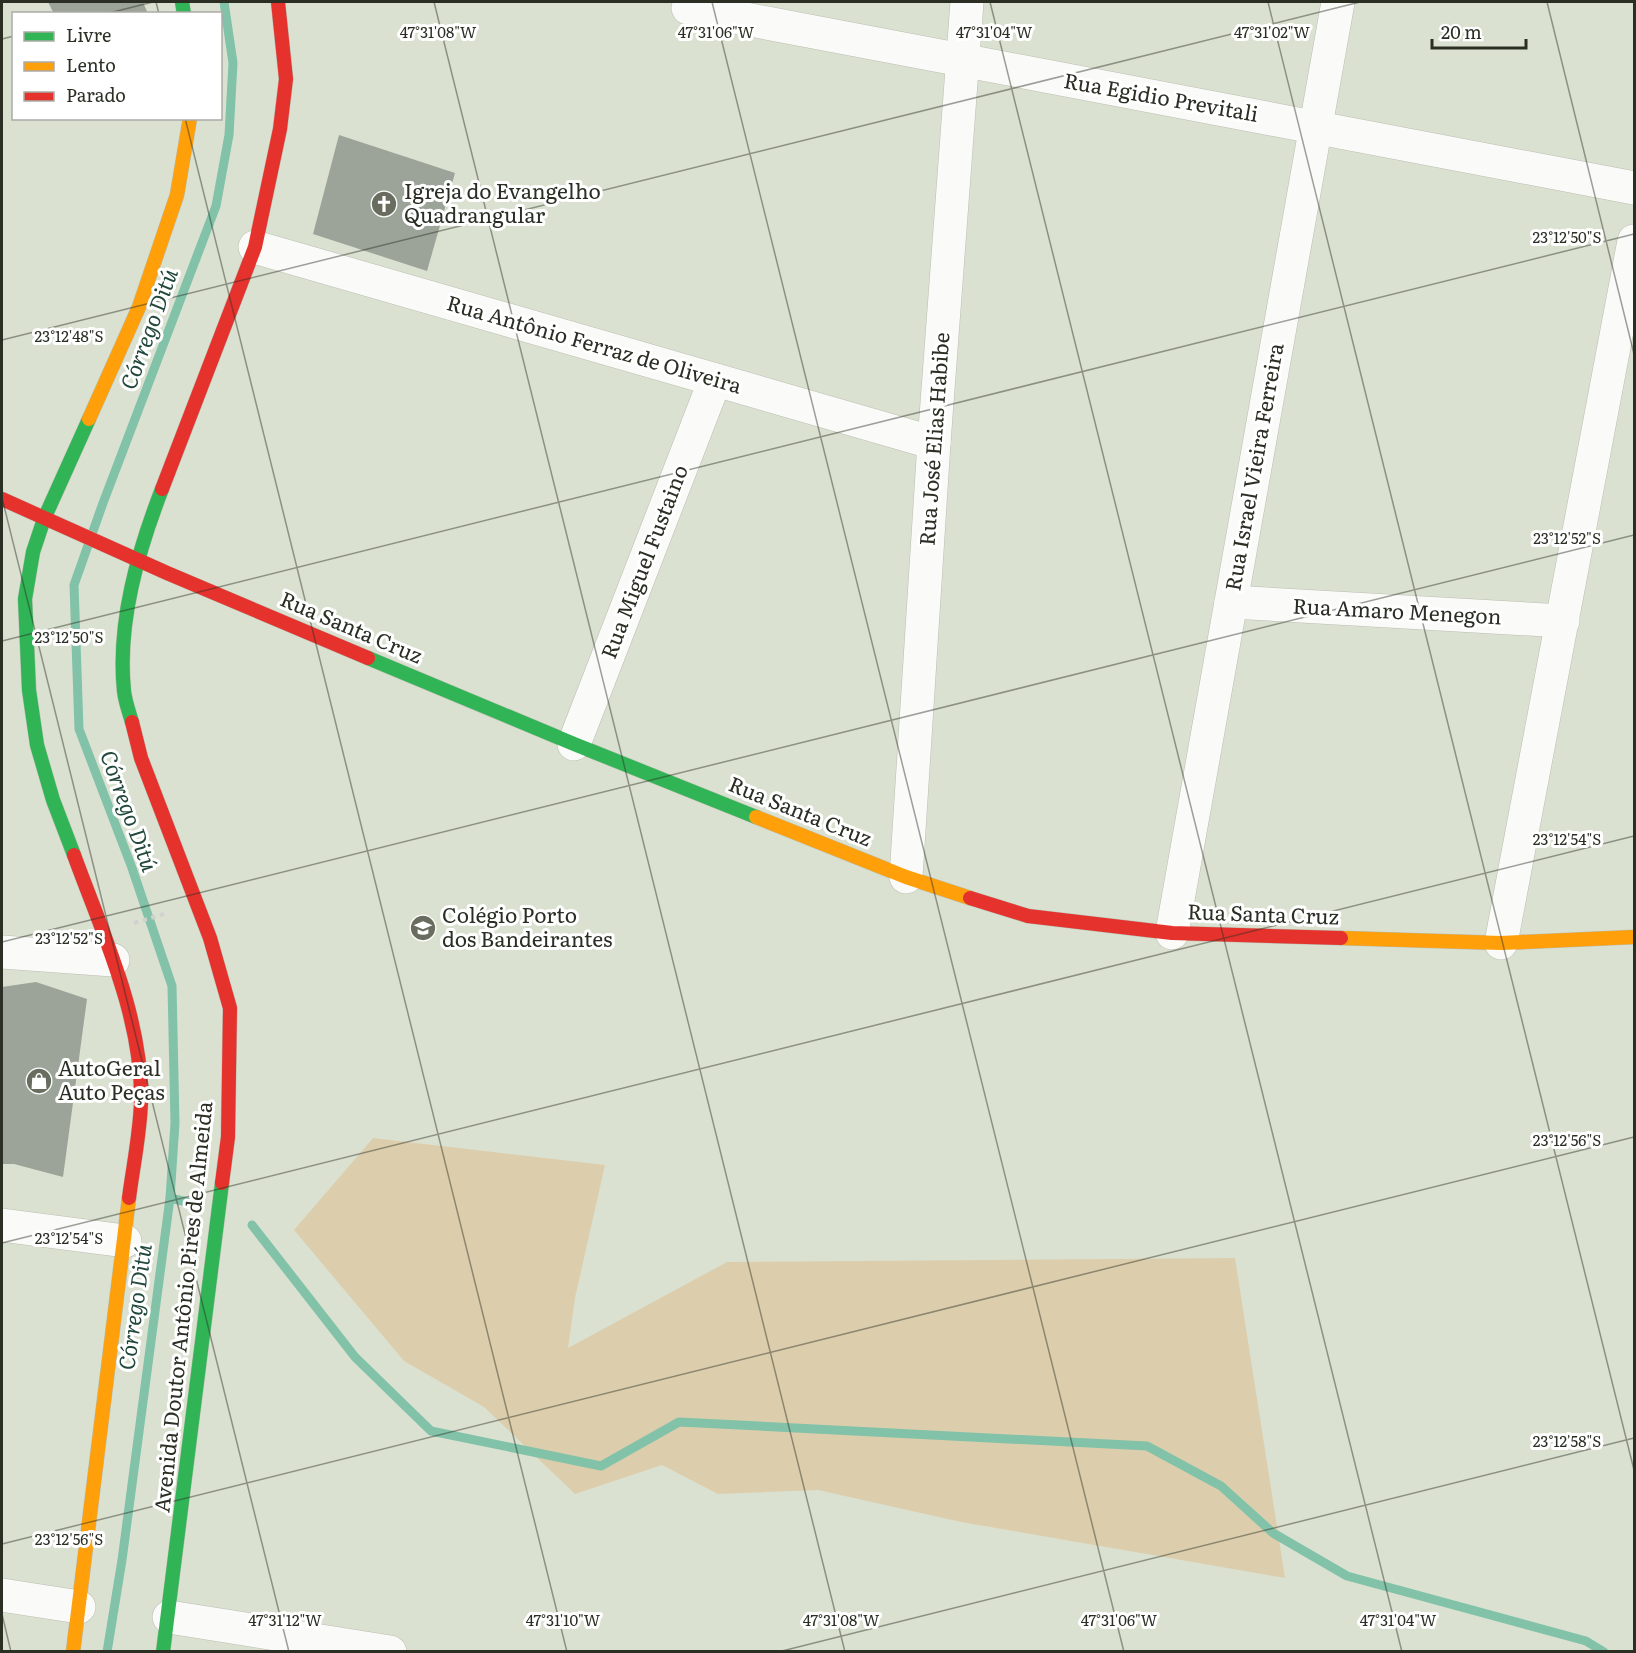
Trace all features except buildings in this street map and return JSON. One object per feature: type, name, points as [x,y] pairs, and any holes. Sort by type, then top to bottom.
[{"type":"main road","name":"Avenida Doutor Antônio Pires de Almeida","points":[[163,1652],[228,1137],[230,1008],[210,938],[141,758],[124,692],[123,645],[130,596],[147,528],[255,247],[280,129],[285,79],[278,2]]},
{"type":"main road","points":[[73,1652],[141,1102],[136,1038],[113,960],[53,800],[38,745],[29,690],[25,599],[33,552],[44,519],[139,307],[177,195],[190,120]]},
{"type":"main road","name":"Rua Santa Cruz","points":[[2,499],[139,561],[574,744],[906,877],[1028,916],[1172,933],[1501,944],[1635,937]]},
{"type":"street","name":"Rua José Elias Habibe","points":[[906,877],[934,444],[967,2]]},
{"type":"street","name":"Rua Israel Vieira Ferreira","points":[[1172,933],[1338,2]]},
{"type":"street","name":"Rua Egidio Previtali","points":[[688,8],[1635,188]]},
{"type":"street","points":[[1501,944],[1563,621],[1623,369],[1635,240]]},
{"type":"street","name":"Rua Antônio Ferraz de Oliveira","points":[[255,247],[934,444]]},
{"type":"street","name":"Rua Miguel Fustaino","points":[[574,744],[715,380]]},
{"type":"street","name":"Rua Amaro Menegon","points":[[1231,602],[1563,621]]},
{"type":"street","points":[[2,952],[113,960]]},
{"type":"street","points":[[2,1225],[125,1241]]},
{"type":"street","points":[[2,1594],[79,1607]]},
{"type":"street","points":[[169,1617],[390,1652]]},
{"type":"path","points":[[132,924],[163,914]]},
{"type":"shaded area","points":[[373,1138],[605,1165],[575,1298],[568,1348],[727,1262],[1235,1258],[1285,1578],[961,1522],[818,1490],[718,1494],[662,1465],[575,1494],[484,1407],[404,1361],[294,1230]]},
{"type":"waterway","name":"Córrego Ditú","points":[[107,1652],[122,1560],[170,1198],[175,1123],[172,986],[132,868],[79,729],[74,585],[216,206],[229,135],[233,63],[224,2]]},
{"type":"waterway","points":[[170,1198],[187,1202]]},
{"type":"waterway","points":[[252,1225],[355,1357],[431,1431],[601,1466],[679,1422],[1147,1446],[1221,1486],[1273,1533],[1347,1576],[1586,1641],[1604,1652]]},
{"type":"traffic: fast","points":[[182,2],[184,12]]},
{"type":"traffic: fast","points":[[74,855],[53,800],[37,745],[29,690],[25,599],[33,552],[44,519],[89,419]]},
{"type":"traffic: fast","points":[[132,722],[125,695],[123,665],[127,614],[138,562],[162,489]]},
{"type":"traffic: fast","points":[[368,658],[756,817]]},
{"type":"traffic: fast","points":[[163,1652],[222,1183]]},
{"type":"traffic: slow","points":[[89,419],[139,307],[177,195],[190,120]]},
{"type":"traffic: slow","points":[[756,817],[906,877],[970,898]]},
{"type":"traffic: slow","points":[[1341,938],[1501,943],[1634,937]]},
{"type":"traffic: slow","points":[[73,1652],[129,1198]]},
{"type":"traffic: jam","points":[[162,489],[255,247],[280,129],[286,79],[278,2]]},
{"type":"traffic: jam","points":[[2,499],[167,573],[368,658]]},
{"type":"traffic: jam","points":[[132,722],[141,758],[210,938],[230,1008],[228,1137],[222,1183]]},
{"type":"traffic: jam","points":[[74,855],[119,976],[128,1007],[140,1070],[141,1102],[138,1138],[129,1198]]},
{"type":"traffic: jam","points":[[970,898],[1028,916],[1172,933],[1341,938]]},
{"type":"place","name":"Igreja do Evangelho Quadrangular","points":[[384,204]]},
{"type":"place","name":"Colégio Porto dos Bandeirantes","points":[[423,928]]},
{"type":"place","name":"AutoGeral Auto Peças","points":[[39,1081]]}]
